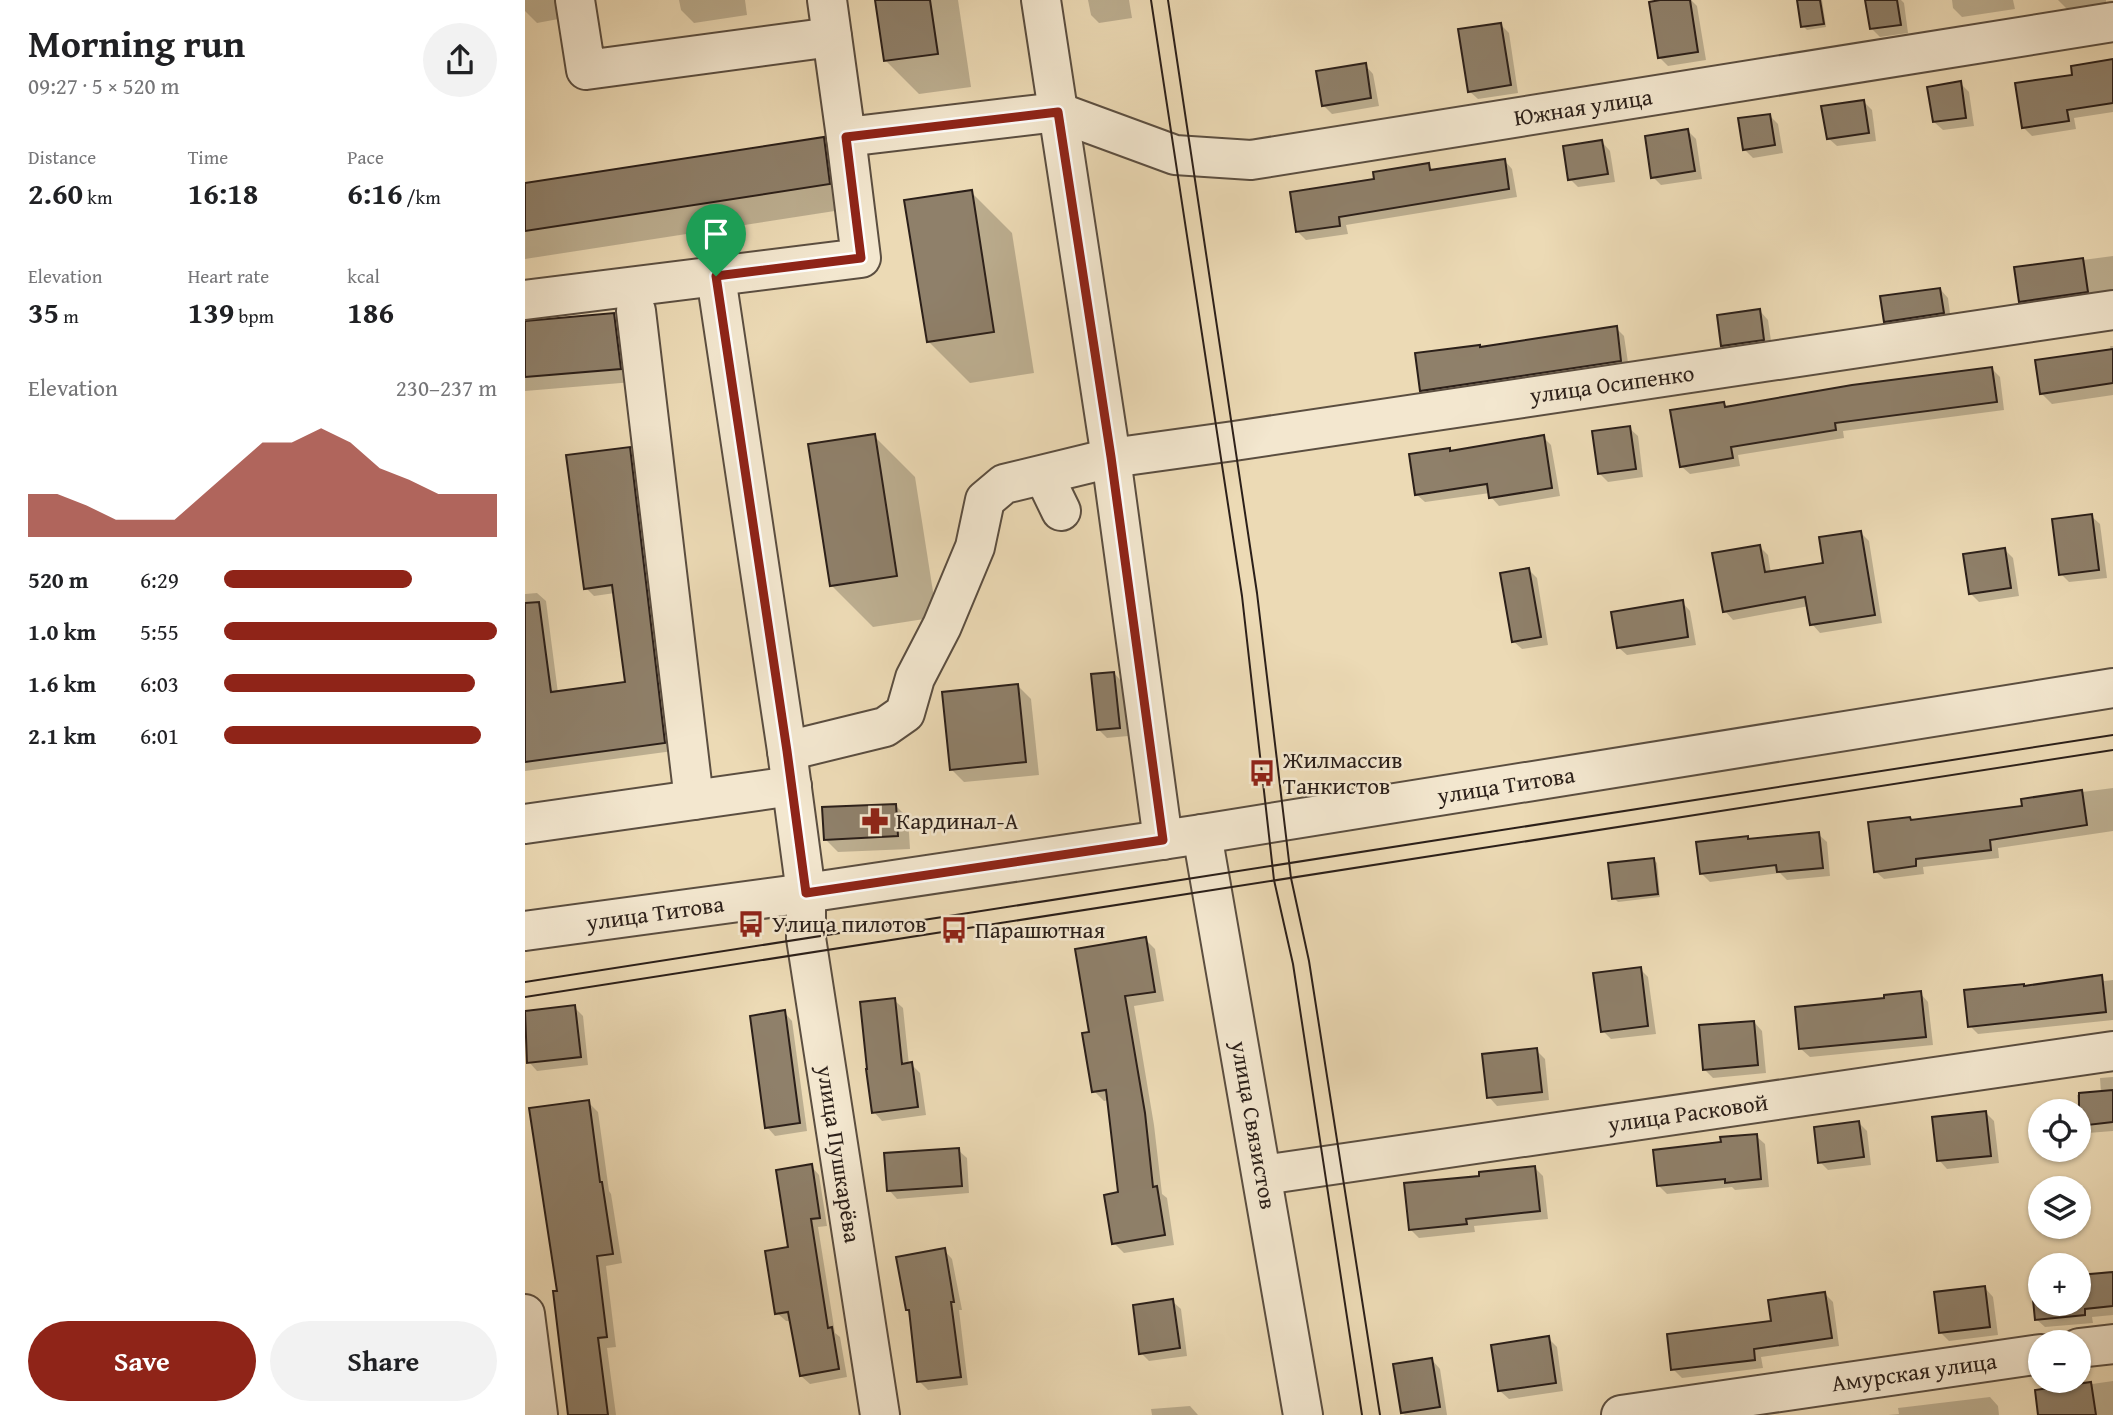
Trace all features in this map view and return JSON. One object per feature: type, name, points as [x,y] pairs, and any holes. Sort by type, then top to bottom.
[{"type":"street","points":[[575,0],[586,70],[832,37]]},
{"type":"street","points":[[525,300],[861,258],[827,0]]},
{"type":"street","points":[[1041,0],[1111,457],[1163,840]]},
{"type":"street","name":"Южная улица","points":[[1058,112],[1175,155],[1251,160],[2113,22]]},
{"type":"street","points":[[846,137],[1058,112]]},
{"type":"street","name":"улица Пушкарёва","points":[[716,276],[806,893],[806,938],[880,1415]]},
{"type":"street","name":"улица Осипенко","points":[[525,824],[694,800],[789,769],[885,727],[905,713],[915,678],[942,626],[975,547],[985,500],[1004,484],[1111,457],[1172,453],[2113,310]]},
{"type":"street","points":[[636,311],[694,800]]},
{"type":"street","points":[[1044,475],[1061,511]]},
{"type":"street","name":"улица Титова","points":[[525,931],[1163,840],[2113,688]]},
{"type":"street","name":"улица Связистов","points":[[1202,834],[1303,1415]]},
{"type":"street","name":"улица Расковой","points":[[1263,1175],[2113,1051]]},
{"type":"street","points":[[525,1314],[538,1415]]},
{"type":"street","points":[[2091,1347],[2113,1343]]},
{"type":"street","name":"Амурская улица","points":[[1621,1415],[2028,1356]]},
{"type":"building","points":[[875,0],[930,0],[938,54],[884,61]]},
{"type":"building","points":[[1690,0],[1698,52],[1658,58],[1649,2]]},
{"type":"building","points":[[1797,0],[1820,0],[1824,24],[1801,27]]},
{"type":"building","points":[[1865,0],[1897,0],[1901,25],[1870,29]]},
{"type":"building","points":[[1501,23],[1511,85],[1468,92],[1458,29]]},
{"type":"building","points":[[2113,59],[2113,103],[2067,110],[2069,121],[2022,128],[2015,83],[2072,75],[2071,66]]},
{"type":"building","points":[[1366,63],[1371,98],[1322,106],[1316,71]]},
{"type":"building","points":[[1961,81],[1966,118],[1933,122],[1927,87]]},
{"type":"building","points":[[1864,100],[1869,133],[1827,139],[1821,106]]},
{"type":"building","points":[[1770,114],[1775,145],[1743,150],[1738,118]]},
{"type":"building","points":[[1688,129],[1695,171],[1651,178],[1645,136]]},
{"type":"building","points":[[824,137],[830,184],[525,231],[525,183]]},
{"type":"building","points":[[1602,140],[1608,174],[1568,180],[1563,146]]},
{"type":"building","points":[[1505,159],[1509,189],[1339,217],[1340,226],[1296,232],[1290,192],[1374,179],[1373,172],[1429,163],[1430,170]]},
{"type":"building","points":[[972,190],[994,332],[927,342],[904,200]]},
{"type":"building","points":[[2083,258],[2088,292],[2019,302],[2014,267]]},
{"type":"building","points":[[1940,288],[1944,313],[1884,322],[1880,296]]},
{"type":"building","points":[[1760,309],[1764,340],[1721,346],[1717,315]]},
{"type":"building","points":[[614,313],[621,369],[525,377],[525,321]]},
{"type":"building","points":[[1617,326],[1621,361],[1420,391],[1415,353],[1480,347]]},
{"type":"building","points":[[2113,349],[2113,383],[2040,394],[2035,360]]},
{"type":"building","points":[[1992,367],[1997,402],[1835,423],[1836,430],[1731,447],[1733,458],[1680,467],[1670,410],[1724,402],[1725,407],[1852,385]]},
{"type":"building","points":[[1630,426],[1636,469],[1598,474],[1592,431]]},
{"type":"building","points":[[875,434],[897,576],[830,586],[808,444]]},
{"type":"building","points":[[1544,435],[1552,488],[1489,498],[1487,484],[1415,495],[1409,454],[1450,448],[1450,451]]},
{"type":"building","points":[[630,447],[665,743],[525,762],[525,603],[539,602],[551,692],[625,682],[612,585],[584,589],[566,455]]},
{"type":"building","points":[[2092,514],[2099,570],[2059,575],[2052,519]]},
{"type":"building","points":[[1861,531],[1875,615],[1810,625],[1805,597],[1723,612],[1712,553],[1760,545],[1765,572],[1823,563],[1819,537]]},
{"type":"building","points":[[2005,548],[2011,588],[1969,594],[1963,554]]},
{"type":"building","points":[[1529,568],[1541,637],[1512,642],[1500,573]]},
{"type":"building","points":[[1683,600],[1688,637],[1617,648],[1611,612]]},
{"type":"building","points":[[1114,672],[1120,728],[1097,730],[1091,674]]},
{"type":"building","points":[[1018,684],[1026,762],[950,770],[942,692]]},
{"type":"building","points":[[2082,790],[2087,825],[1990,840],[1991,850],[1916,859],[1916,866],[1874,872],[1868,822],[1910,817],[1911,820],[2022,806],[2021,799]]},
{"type":"building","points":[[896,804],[898,836],[824,840],[822,807]]},
{"type":"building","points":[[1819,832],[1823,868],[1777,872],[1776,865],[1700,874],[1696,842]]},
{"type":"building","points":[[1654,858],[1658,894],[1612,899],[1608,863]]},
{"type":"building","points":[[1146,937],[1155,992],[1125,996],[1145,1113],[1153,1187],[1157,1186],[1165,1235],[1112,1244],[1104,1195],[1118,1192],[1106,1090],[1092,1092],[1082,1033],[1089,1032],[1075,949]]},
{"type":"building","points":[[1641,967],[1648,1026],[1601,1032],[1593,973]]},
{"type":"building","points":[[2102,975],[2106,1012],[1968,1027],[1964,990],[2024,986]]},
{"type":"building","points":[[1921,991],[1926,1037],[1799,1049],[1795,1007],[1884,998],[1884,995]]},
{"type":"building","points":[[895,998],[902,1064],[912,1062],[918,1107],[872,1113],[860,1002]]},
{"type":"building","points":[[575,1005],[581,1057],[527,1063],[525,1011]]},
{"type":"building","points":[[785,1010],[800,1123],[765,1128],[750,1016]]},
{"type":"building","points":[[1754,1021],[1758,1065],[1703,1070],[1699,1025]]},
{"type":"building","points":[[1537,1048],[1542,1092],[1487,1098],[1482,1054]]},
{"type":"building","points":[[2113,1090],[2113,1122],[2091,1125],[2091,1099],[2079,1099],[2079,1093]]},
{"type":"building","points":[[589,1100],[613,1254],[597,1256],[607,1337],[598,1338],[608,1415],[568,1415],[553,1291],[557,1291],[529,1108]]},
{"type":"building","points":[[1986,1111],[1991,1156],[1937,1161],[1932,1117]]},
{"type":"building","points":[[1859,1121],[1864,1157],[1818,1163],[1814,1127]]},
{"type":"building","points":[[1757,1134],[1761,1179],[1725,1183],[1725,1179],[1657,1186],[1653,1150],[1721,1142],[1720,1137]]},
{"type":"building","points":[[959,1148],[962,1186],[887,1191],[884,1153]]},
{"type":"building","points":[[812,1164],[820,1218],[811,1219],[828,1328],[832,1327],[839,1369],[800,1376],[788,1312],[775,1314],[765,1251],[788,1247],[776,1170]]},
{"type":"building","points":[[1535,1166],[1540,1211],[1466,1219],[1467,1224],[1409,1230],[1404,1183],[1479,1176],[1479,1172]]},
{"type":"building","points":[[945,1248],[954,1302],[951,1302],[961,1377],[917,1382],[909,1310],[906,1310],[896,1257]]},
{"type":"building","points":[[2113,1272],[2113,1306],[2091,1308],[2091,1274]]},
{"type":"building","points":[[1985,1286],[1990,1327],[1939,1333],[1934,1292]]},
{"type":"building","points":[[1825,1292],[1832,1338],[1754,1349],[1755,1360],[1671,1370],[1667,1334],[1771,1321],[1768,1300]]},
{"type":"building","points":[[1173,1299],[1180,1348],[1139,1354],[1133,1305]]},
{"type":"building","points":[[2035,1316],[2075,1316],[2035,1320]]},
{"type":"building","points":[[1549,1336],[1556,1383],[1498,1391],[1491,1345]]},
{"type":"building","points":[[1432,1358],[1440,1407],[1401,1413],[1393,1364]]},
{"type":"building","points":[[2091,1382],[2096,1415],[2038,1415],[2035,1393],[2091,1393]]},
{"type":"tram line","points":[[1151,0],[1242,596],[1274,880],[1293,964],[1362,1415]]},
{"type":"tram line","points":[[1168,0],[1257,593],[1291,878],[1309,961],[1380,1415]]},
{"type":"tram line","points":[[525,982],[2113,735]]},
{"type":"tram line","points":[[525,997],[2113,750]]},
{"type":"place","name":"Жилмассив Танкистов","points":[[1262,773]]},
{"type":"place","name":"Кардинал-А","points":[[875,821]]},
{"type":"place","name":"Улица пилотов","points":[[751,924]]},
{"type":"place","name":"Парашютная","points":[[954,930]]},
{"type":"route","points":[[1058,112],[1111,457],[1163,840],[806,893],[716,276],[861,258],[846,137],[1058,112]]}]
